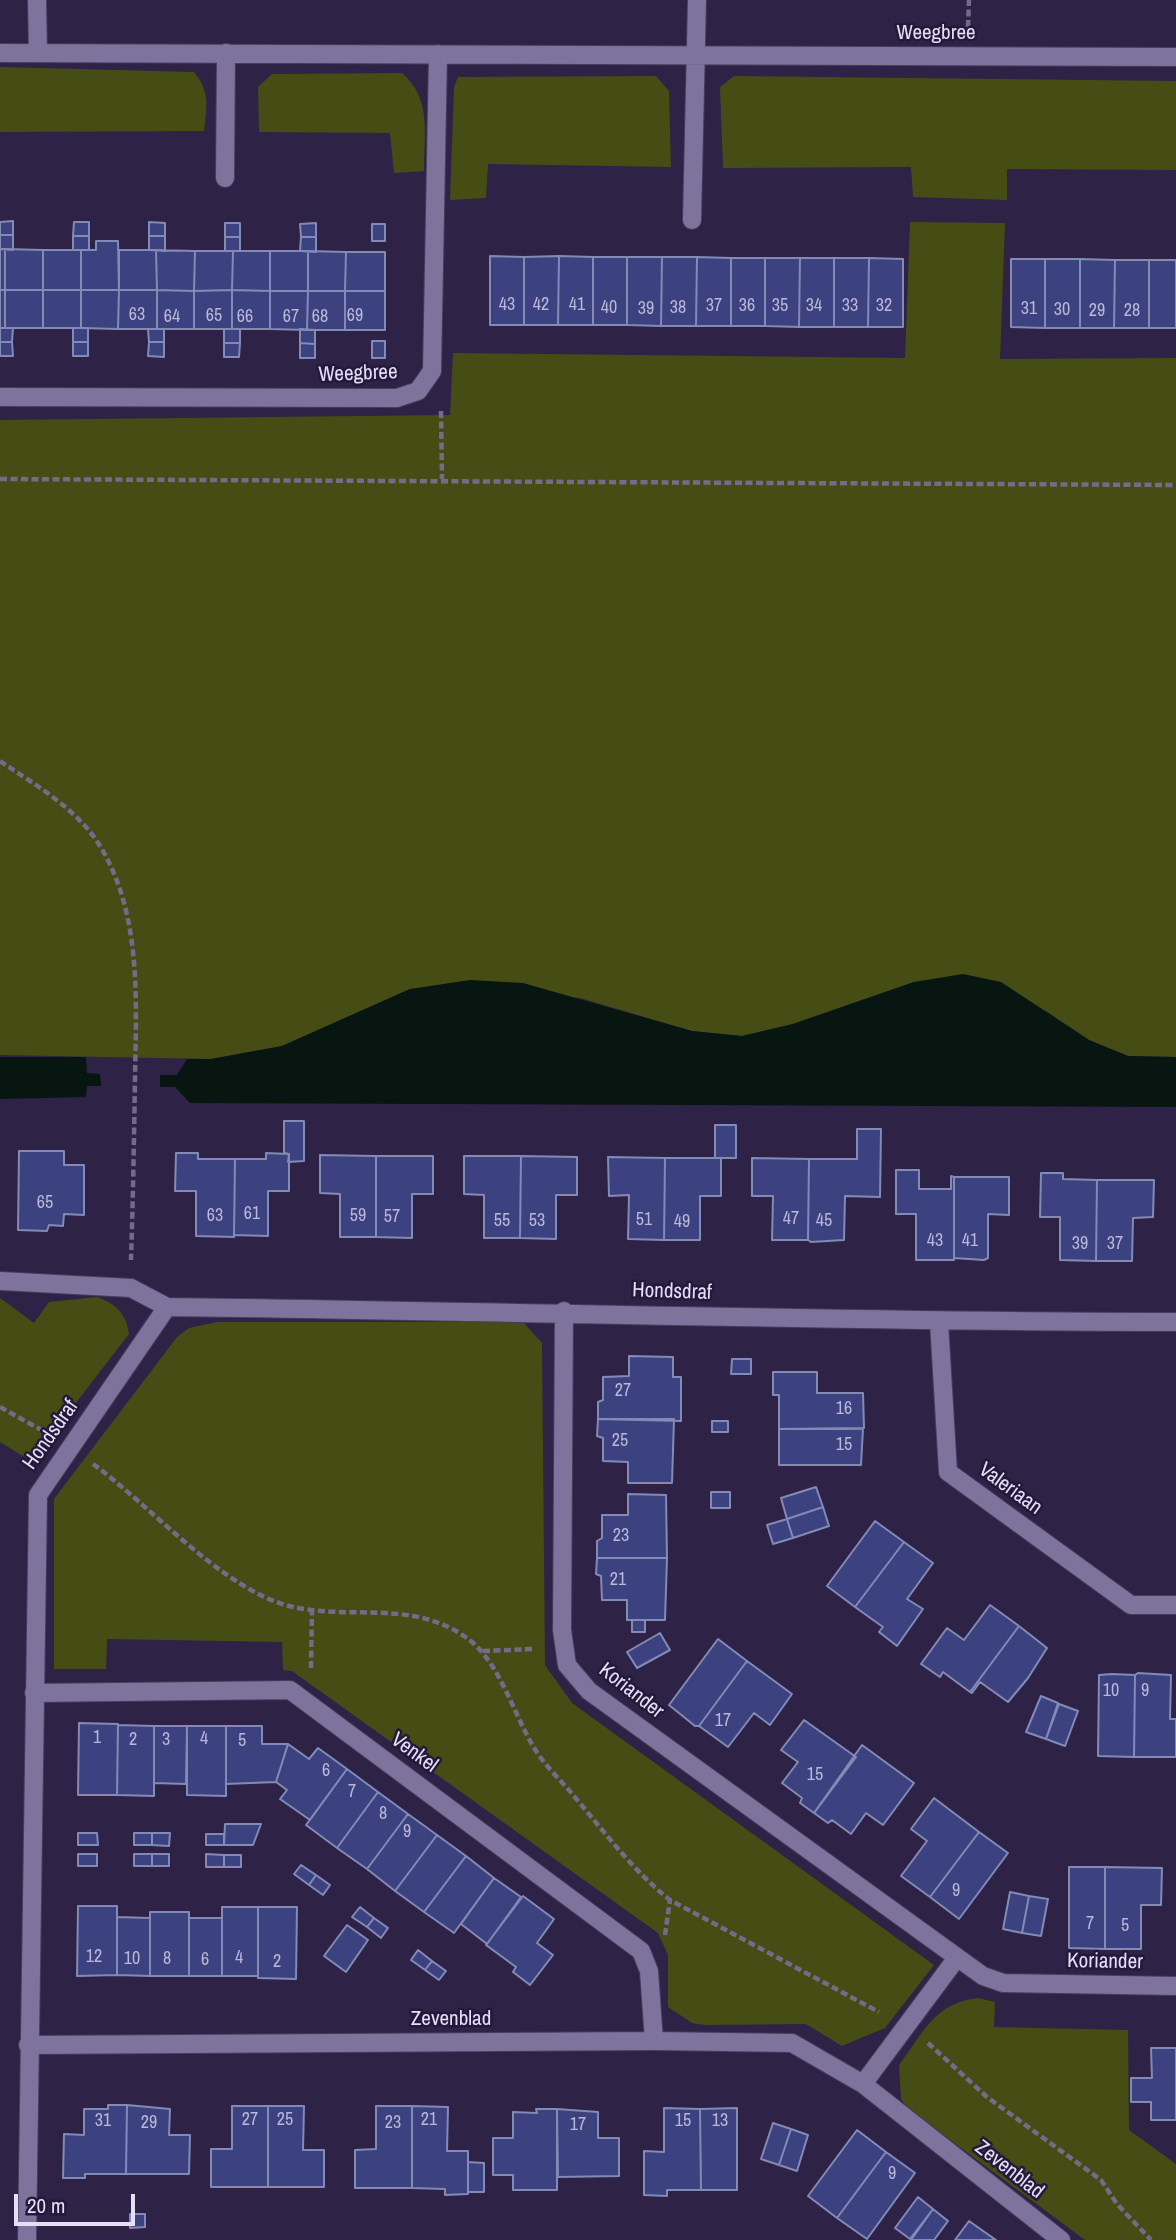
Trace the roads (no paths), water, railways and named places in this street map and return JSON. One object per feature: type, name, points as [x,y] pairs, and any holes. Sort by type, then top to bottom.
[{"type":"street","points":[[37,0],[38,52]]},
{"type":"street","points":[[692,220],[697,0]]},
{"type":"street","name":"Weegbree","points":[[0,52],[1176,57]]},
{"type":"street","points":[[225,177],[226,53]]},
{"type":"street","name":"Weegbree","points":[[0,397],[397,398],[418,391],[432,371],[438,54]]},
{"type":"street","name":"Hondsdraf","points":[[0,1281],[131,1288],[167,1307],[564,1311],[939,1322],[1176,1322]]},
{"type":"street","name":"Hondsdraf","points":[[27,2240],[38,1495],[167,1307]]},
{"type":"street","name":"Koriander","points":[[564,1311],[564,1648],[567,1665],[589,1691],[983,1976],[1003,1983],[1176,1986]]},
{"type":"street","name":"Valeriaan","points":[[939,1322],[948,1472],[1131,1605],[1176,1605]]},
{"type":"street","name":"Venkel","points":[[34,1693],[290,1690],[642,1951],[649,1970],[654,2041]]},
{"type":"street","points":[[863,2084],[956,1959]]},
{"type":"street","name":"Zevenblad","points":[[28,2045],[654,2041],[792,2043],[863,2084],[1060,2240]]}]
